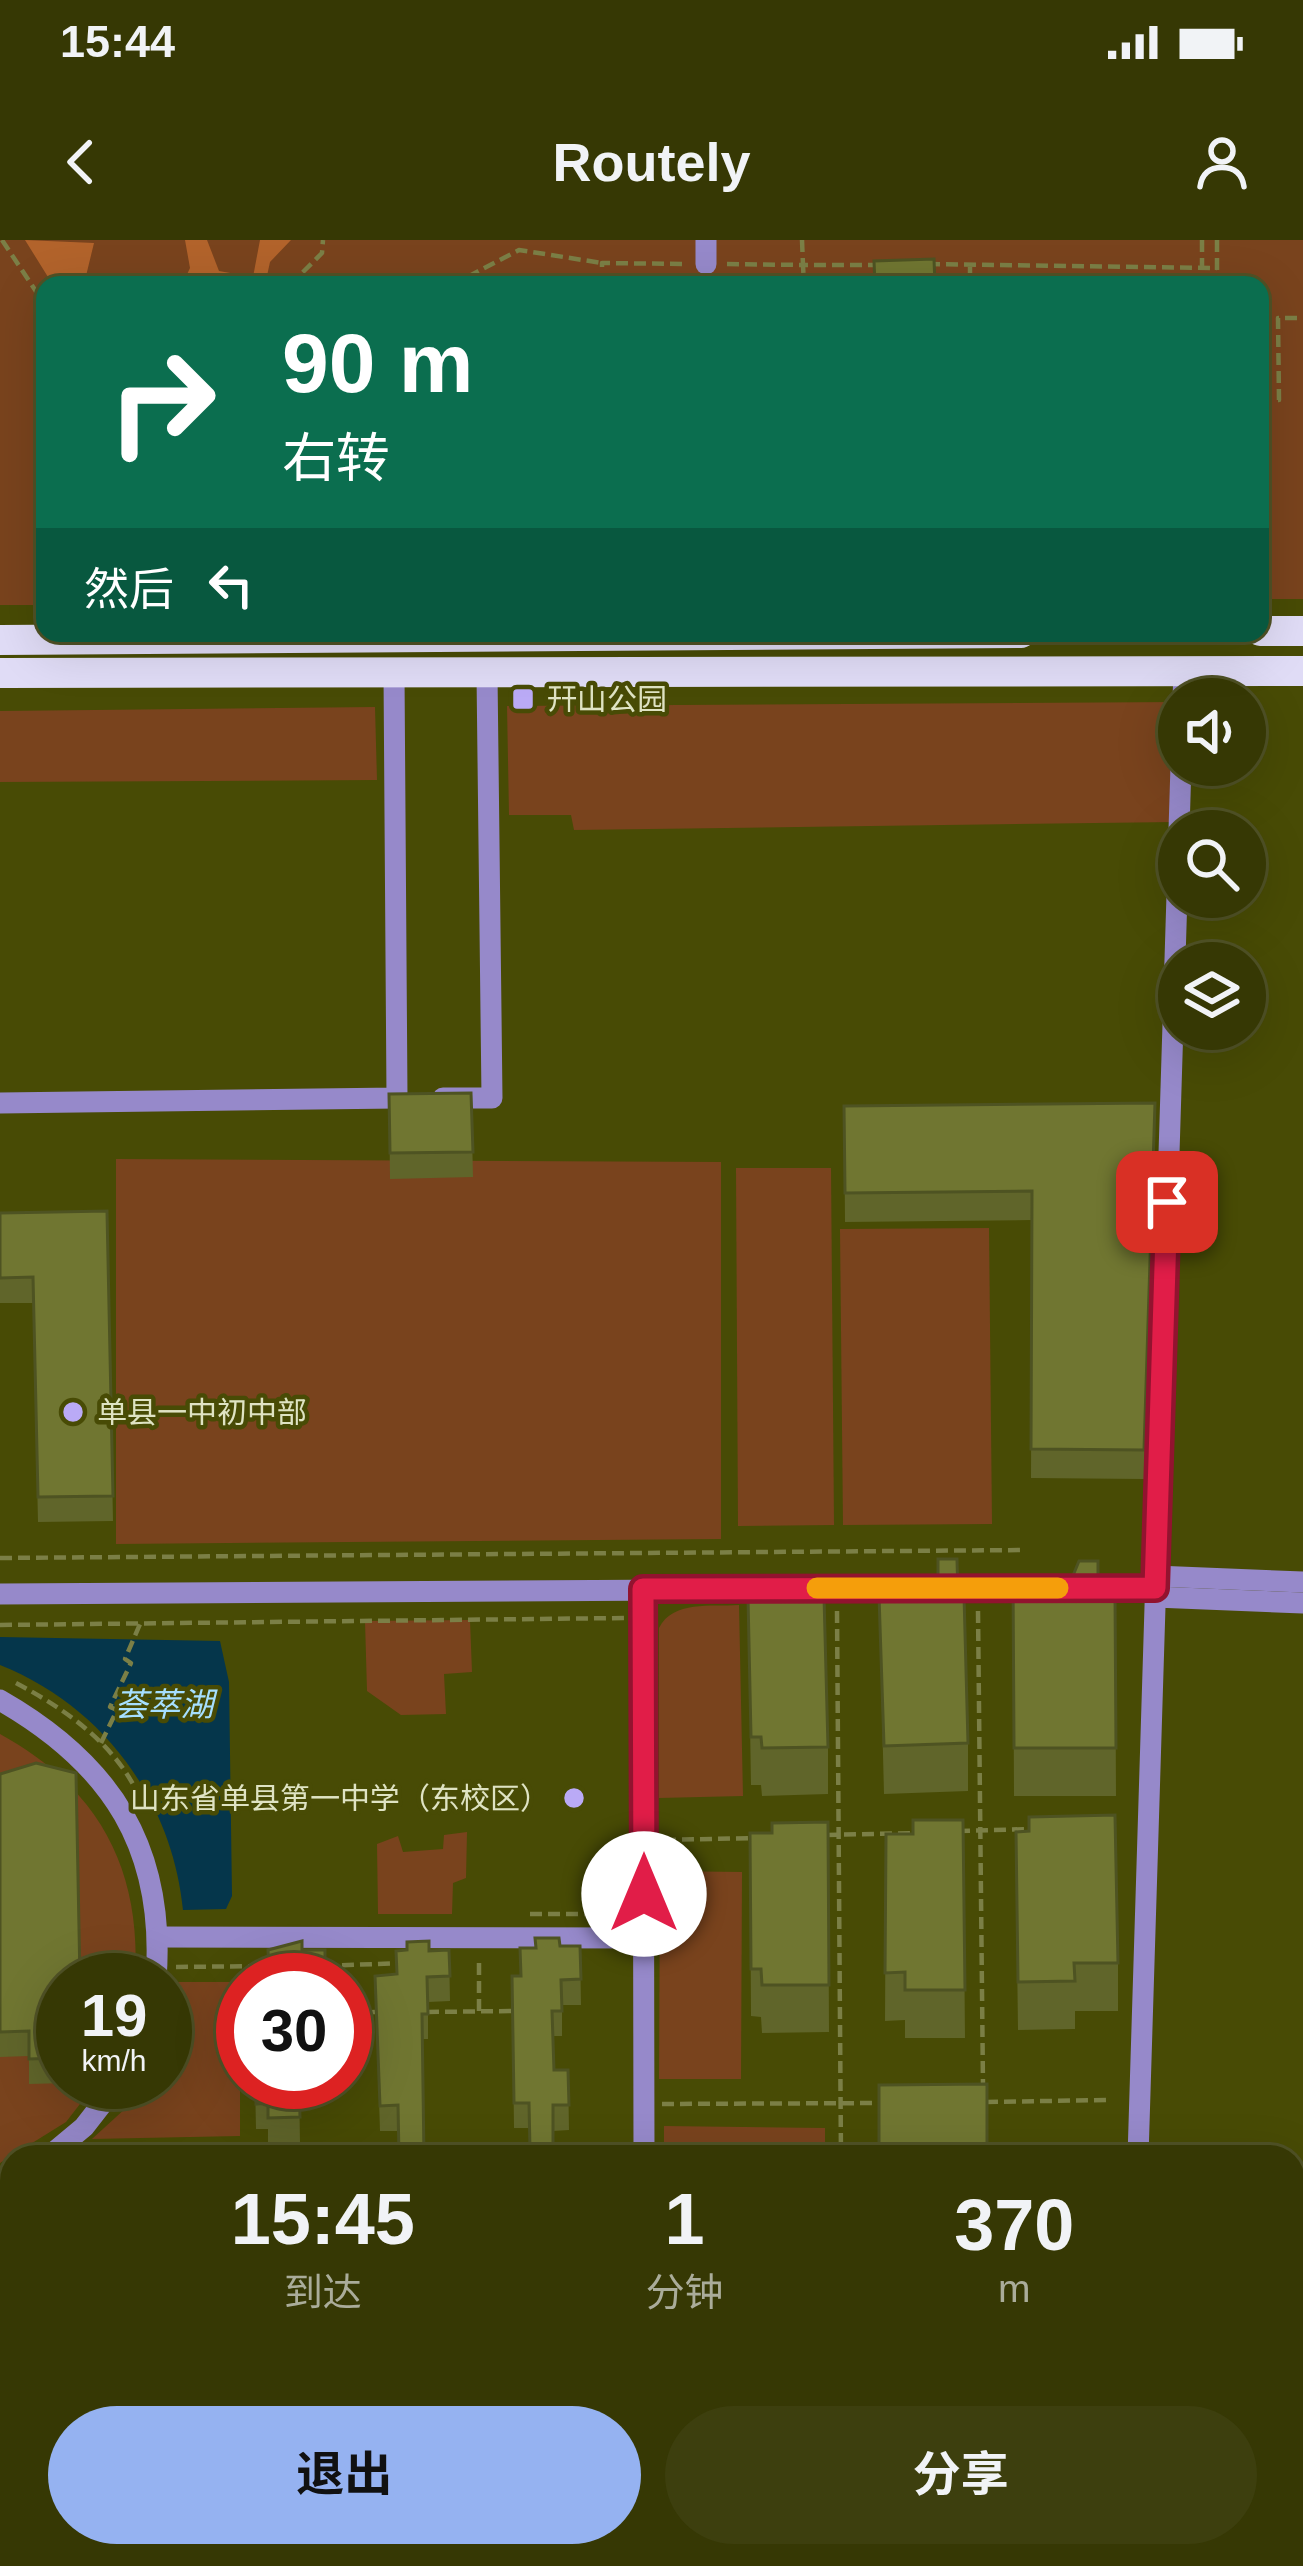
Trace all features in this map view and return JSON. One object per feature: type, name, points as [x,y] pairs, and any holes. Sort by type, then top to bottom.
[{"type":"main road","points":[[1269,632],[1303,631]]},
{"type":"main road","points":[[0,640],[36,640]]},
{"type":"main road","points":[[1243,678],[1303,671]]},
{"type":"main road","points":[[0,673],[394,673],[1158,685]]},
{"type":"street","points":[[706,240],[706,264]]},
{"type":"street","points":[[382,1099],[397,1099],[394,673]]},
{"type":"street","points":[[0,1103],[492,1098],[488,674]]},
{"type":"street","points":[[1138,2145],[1180,786]]},
{"type":"street","points":[[0,1594],[1155,1587],[1303,1582]]},
{"type":"street","points":[[1155,1587],[1303,1603]]},
{"type":"street","points":[[643,1589],[644,2145]]},
{"type":"street","points":[[0,1700],[51,1729],[95,1770],[129,1820],[151,1877],[158,1953]]},
{"type":"street","points":[[159,1937],[644,1938]]},
{"type":"street","points":[[62,2145],[98,2109]]},
{"type":"path","points":[[2,240],[10,260],[36,293]]},
{"type":"path","points":[[299,276],[322,254],[322,240]]},
{"type":"path","points":[[514,240],[519,250]]},
{"type":"path","points":[[802,240],[803,265],[874,265]]},
{"type":"path","points":[[1202,240],[1202,276]]},
{"type":"path","points":[[1216,240],[1217,276]]},
{"type":"path","points":[[469,276],[519,250],[602,263]]},
{"type":"path","points":[[922,264],[1217,268]]},
{"type":"path","points":[[970,264],[970,276]]},
{"type":"path","points":[[1269,400],[1279,400],[1278,319],[1303,319]]},
{"type":"path","points":[[0,1558],[1024,1550]]},
{"type":"path","points":[[837,1588],[841,2145]]},
{"type":"path","points":[[978,1588],[983,2102],[1107,2100]]},
{"type":"path","points":[[0,1625],[625,1618]]},
{"type":"path","points":[[103,1739],[117,1710],[110,1707],[131,1663],[125,1659],[140,1623]]},
{"type":"path","points":[[0,1676],[53,1702],[103,1739],[145,1810]]},
{"type":"path","points":[[945,1832],[1041,1829]]},
{"type":"path","points":[[826,1835],[921,1832]]},
{"type":"path","points":[[659,1840],[754,1838]]},
{"type":"path","points":[[517,1914],[625,1914]]},
{"type":"path","points":[[479,2012],[479,1960],[500,1960]]},
{"type":"path","points":[[372,1967],[411,1963]]},
{"type":"path","points":[[427,2012],[512,2011]]},
{"type":"path","points":[[372,2012],[376,2012]]},
{"type":"path","points":[[644,2104],[889,2103]]},
{"type":"shaded area","points":[[0,240],[1303,240],[1303,599],[1269,599],[1269,276],[36,276],[36,605],[0,605]]},
{"type":"shaded area","points":[[25,240],[94,243],[86,276],[47,276]]},
{"type":"shaded area","points":[[185,240],[207,240],[219,271],[247,276],[186,276],[190,268]]},
{"type":"shaded area","points":[[260,240],[291,240],[270,262],[267,276],[253,276]]},
{"type":"shaded area","points":[[1158,702],[1158,786],[1176,786],[1175,810],[1158,810],[1158,822],[574,830],[571,815],[509,815],[507,706]]},
{"type":"shaded area","points":[[375,707],[377,780],[0,782],[0,711]]},
{"type":"shaded area","points":[[116,1159],[721,1162],[721,1539],[116,1544]]},
{"type":"shaded area","points":[[736,1168],[831,1168],[834,1525],[738,1526]]},
{"type":"shaded area","points":[[989,1228],[992,1524],[843,1525],[840,1229]]},
{"type":"shaded area","points":[[739,1605],[743,1796],[659,1798],[659,1628],[683,1609]]},
{"type":"shaded area","points":[[470,1620],[472,1672],[444,1674],[446,1714],[401,1715],[367,1691],[365,1621]]},
{"type":"shaded area","points":[[0,1734],[34,1755],[88,1806],[121,1867],[135,1939],[135,1953],[36,1953],[36,2109],[76,2109],[66,2122],[29,2145],[0,2145]]},
{"type":"shaded area","points":[[467,1832],[466,1878],[453,1883],[452,1914],[378,1914],[377,1844],[398,1836],[403,1852],[443,1849],[444,1835]]},
{"type":"shaded area","points":[[660,1871],[742,1872],[741,2079],[659,2079]]},
{"type":"shaded area","points":[[192,1982],[216,1982],[216,2109],[240,2109],[240,2136],[92,2139],[125,2109],[192,2109]]},
{"type":"shaded area","points":[[664,2126],[825,2128],[825,2145],[664,2145]]},
{"type":"water","name":"荟萃湖","points":[[0,1637],[220,1641],[229,1682],[232,1896],[226,1909],[183,1910],[164,1831],[126,1762],[70,1705],[0,1665]]},
{"type":"building","points":[[934,259],[935,276],[875,276],[874,261]]},
{"type":"building","points":[[471,1093],[473,1152],[390,1153],[389,1094]]},
{"type":"building","points":[[1155,1103],[1144,1450],[1031,1449],[1032,1191],[845,1193],[844,1106]]},
{"type":"building","name":"单县一中初中部","points":[[107,1211],[113,1496],[38,1497],[33,1277],[0,1278],[0,1213]]},
{"type":"building","points":[[938,1559],[957,1559],[958,1596],[964,1595],[968,1743],[884,1746],[879,1596],[905,1595],[905,1585],[938,1584]]},
{"type":"building","points":[[1079,1561],[1098,1561],[1098,1591],[1115,1591],[1116,1748],[1014,1748],[1013,1578],[1072,1578]]},
{"type":"building","points":[[819,1585],[824,1596],[828,1747],[762,1748],[761,1737],[751,1737],[748,1598],[770,1597],[770,1587]]},
{"type":"building","points":[[36,1763],[76,1773],[79,1953],[36,1953],[36,2059],[29,2059],[29,2031],[0,2032],[0,1774]]},
{"type":"building","points":[[1115,1815],[1118,1963],[1074,1963],[1075,1981],[1018,1982],[1016,1832],[1029,1831],[1029,1817]]},
{"type":"building","points":[[913,1820],[963,1820],[965,1990],[905,1990],[905,1972],[885,1973],[886,1834],[913,1834]]},
{"type":"building","points":[[828,1822],[829,1985],[762,1985],[761,1969],[751,1969],[750,1833],[772,1833],[772,1823]]},
{"type":"building","points":[[535,1938],[559,1938],[560,1946],[580,1946],[581,1979],[561,1980],[562,2011],[552,2011],[554,2070],[568,2070],[569,2105],[553,2105],[553,2145],[530,2145],[529,2103],[514,2103],[512,1976],[521,1976],[520,1948],[536,1948]]},
{"type":"building","points":[[302,1941],[302,1950],[325,1953],[268,1953]]},
{"type":"building","points":[[429,1941],[429,1951],[449,1950],[450,1976],[427,1977],[428,2014],[422,2014],[424,2145],[399,2145],[398,2105],[380,2106],[375,1976],[397,1974],[396,1951],[407,1950],[407,1942]]},
{"type":"building","points":[[987,2084],[987,2145],[879,2145],[879,2085]]},
{"type":"building","points":[[268,2109],[300,2109],[300,2117],[268,2118]]},
{"type":"slow traffic","points":[[817,1588],[1058,1588]]},
{"type":"place","name":"幵山公园","points":[[523,699]]},
{"type":"place","name":"单县一中初中部","points":[[73,1412]]},
{"type":"place","name":"山东省单县第一中学（东校区）","points":[[574,1798]]},
{"type":"route","points":[[644,1894],[643,1589],[1155,1588],[1167,1202]]}]
